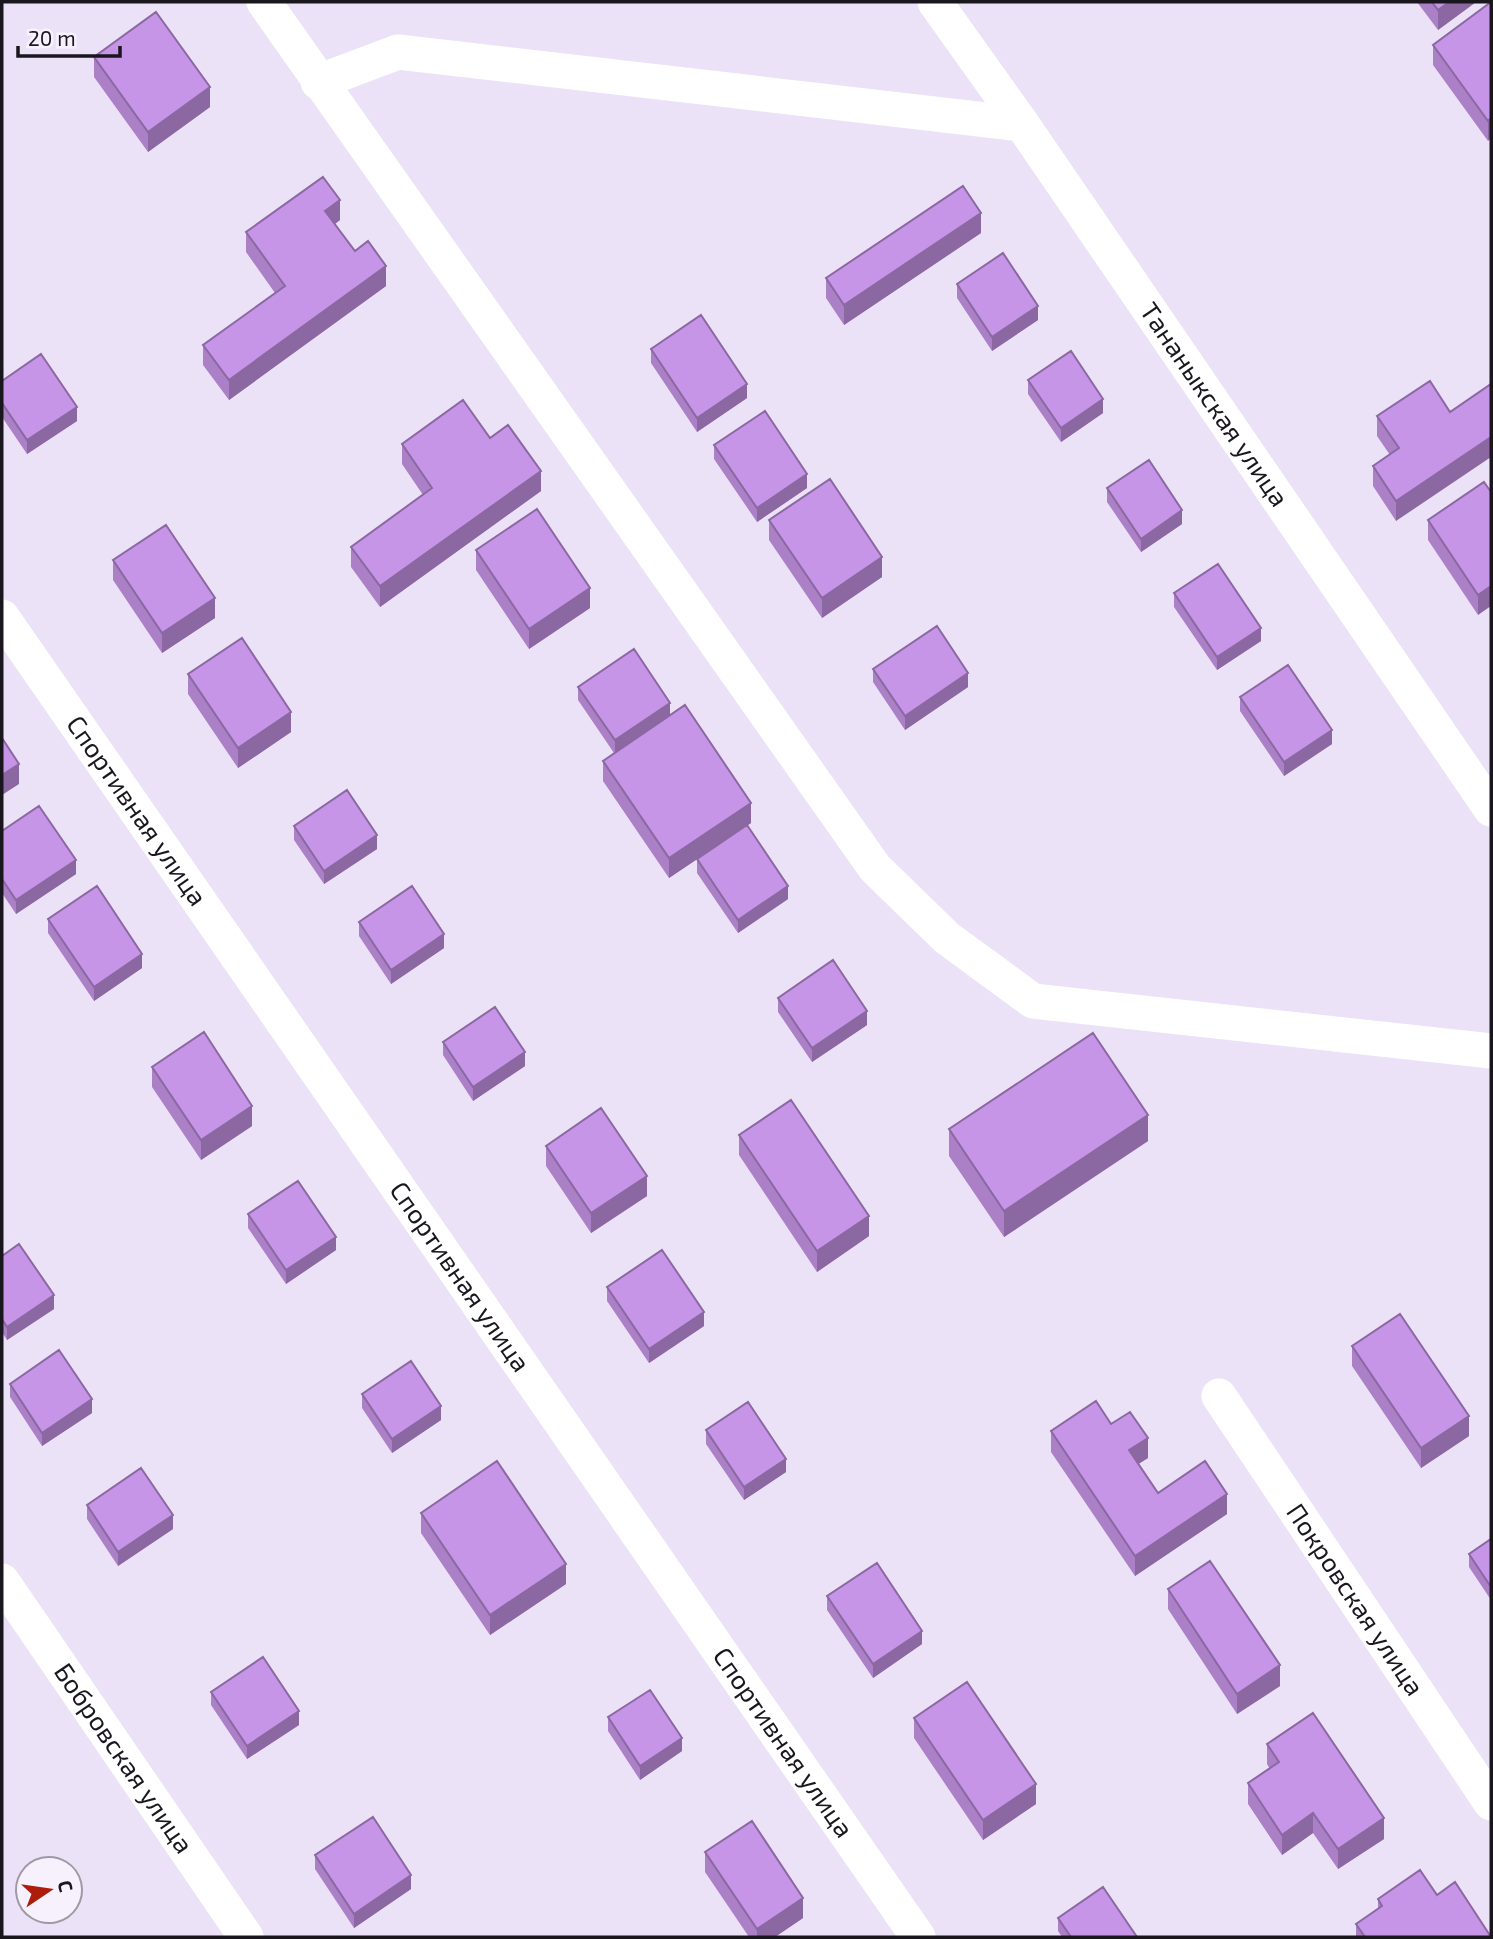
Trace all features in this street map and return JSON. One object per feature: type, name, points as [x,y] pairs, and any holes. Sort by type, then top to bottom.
[{"type":"street","points":[[264,2],[875,868],[947,939],[1033,1001],[1491,1051]]},
{"type":"street","name":"Тананыкская улица","points":[[935,2],[1022,124],[1491,809]]},
{"type":"street","points":[[318,82],[398,52],[1022,124]]},
{"type":"street","name":"Спортивная улица","points":[[2,617],[918,1937]]},
{"type":"street","name":"Покровская улица","points":[[1219,1396],[1491,1803]]},
{"type":"street","name":"Бобровская улица","points":[[2,1581],[246,1937]]},
{"type":"building","points":[[1432,2],[1449,2],[1438,10]]},
{"type":"building","points":[[1491,2],[1491,118],[1488,121],[1433,45]]},
{"type":"building","points":[[156,12],[210,87],[148,132],[94,57]]},
{"type":"building","points":[[323,177],[340,200],[325,211],[355,251],[368,241],[386,266],[229,380],[203,345],[285,286],[246,232]]},
{"type":"building","points":[[963,186],[981,213],[844,305],[826,278]]},
{"type":"building","points":[[1003,253],[1038,306],[992,337],[957,284]]},
{"type":"building","points":[[701,315],[747,384],[697,418],[651,349]]},
{"type":"building","points":[[1071,351],[1103,399],[1061,428],[1028,380]]},
{"type":"building","points":[[41,354],[77,407],[27,440],[2,403],[2,381]]},
{"type":"building","points":[[1430,381],[1450,412],[1491,384],[1491,437],[1396,501],[1373,466],[1399,448],[1377,416]]},
{"type":"building","points":[[463,400],[490,438],[508,425],[541,471],[380,586],[351,547],[432,488],[402,444]]},
{"type":"building","points":[[765,411],[807,474],[757,508],[714,445]]},
{"type":"building","points":[[1149,460],[1182,510],[1141,539],[1107,488]]},
{"type":"building","points":[[830,479],[882,557],[822,598],[769,520]]},
{"type":"building","points":[[1484,482],[1491,492],[1491,586],[1478,595],[1428,520]]},
{"type":"building","points":[[537,509],[590,588],[529,629],[476,550]]},
{"type":"building","points":[[166,525],[215,598],[162,633],[113,560]]},
{"type":"building","points":[[1218,564],[1261,628],[1217,657],[1174,593]]},
{"type":"building","points":[[937,626],[968,673],[905,716],[873,669]]},
{"type":"building","points":[[242,638],[291,712],[238,748],[188,674]]},
{"type":"building","points":[[634,649],[670,703],[615,740],[578,687]]},
{"type":"building","points":[[1288,665],[1332,730],[1284,762],[1240,697]]},
{"type":"building","points":[[685,705],[751,803],[669,858],[603,761]]},
{"type":"building","points":[[2,738],[19,764],[2,775]]},
{"type":"building","points":[[347,790],[377,835],[324,871],[294,826]]},
{"type":"building","points":[[39,806],[76,860],[16,900],[2,879],[2,831]]},
{"type":"building","points":[[747,825],[788,886],[738,920],[697,859]]},
{"type":"building","points":[[97,886],[142,954],[94,987],[48,919]]},
{"type":"building","points":[[412,886],[444,934],[391,970],[359,922]]},
{"type":"building","points":[[833,960],[867,1011],[812,1048],[778,998]]},
{"type":"building","points":[[495,1007],[525,1052],[473,1087],[443,1042]]},
{"type":"building","points":[[204,1032],[252,1106],[201,1140],[152,1067]]},
{"type":"building","points":[[1093,1033],[1148,1115],[1004,1211],[949,1129]]},
{"type":"building","points":[[791,1100],[869,1216],[817,1251],[739,1135]]},
{"type":"building","points":[[601,1108],[647,1176],[591,1213],[546,1146]]},
{"type":"building","points":[[298,1181],[336,1237],[286,1270],[248,1214]]},
{"type":"building","points":[[19,1244],[54,1295],[7,1327],[2,1319],[2,1256]]},
{"type":"building","points":[[662,1250],[704,1312],[649,1349],[607,1287]]},
{"type":"building","points":[[1400,1314],[1469,1416],[1421,1448],[1352,1346]]},
{"type":"building","points":[[59,1350],[92,1399],[42,1433],[10,1384]]},
{"type":"building","points":[[411,1361],[441,1406],[392,1439],[362,1394]]},
{"type":"building","points":[[1096,1401],[1111,1424],[1130,1412],[1148,1438],[1129,1450],[1158,1493],[1205,1461],[1227,1494],[1135,1556],[1051,1431]]},
{"type":"building","points":[[748,1402],[786,1459],[744,1487],[706,1430]]},
{"type":"building","points":[[497,1461],[566,1564],[490,1615],[421,1513]]},
{"type":"building","points":[[141,1468],[173,1515],[118,1552],[87,1505]]},
{"type":"building","points":[[1491,1539],[1491,1587],[1469,1554]]},
{"type":"building","points":[[1210,1561],[1280,1665],[1237,1694],[1168,1589]]},
{"type":"building","points":[[877,1563],[922,1631],[873,1664],[827,1596]]},
{"type":"building","points":[[263,1657],[299,1711],[247,1746],[211,1692]]},
{"type":"building","points":[[967,1682],[1036,1784],[983,1820],[914,1718]]},
{"type":"building","points":[[650,1690],[682,1738],[640,1766],[608,1717]]},
{"type":"building","points":[[1313,1713],[1384,1818],[1338,1849],[1313,1813],[1282,1835],[1248,1783],[1279,1762],[1267,1744]]},
{"type":"building","points":[[373,1817],[411,1875],[354,1914],[315,1855]]},
{"type":"building","points":[[752,1821],[803,1898],[757,1929],[705,1852]]},
{"type":"building","points":[[1420,1870],[1437,1895],[1455,1882],[1491,1937],[1365,1937],[1356,1924],[1382,1906],[1378,1899]]},
{"type":"building","points":[[1103,1887],[1137,1937],[1071,1937],[1058,1918]]}]
